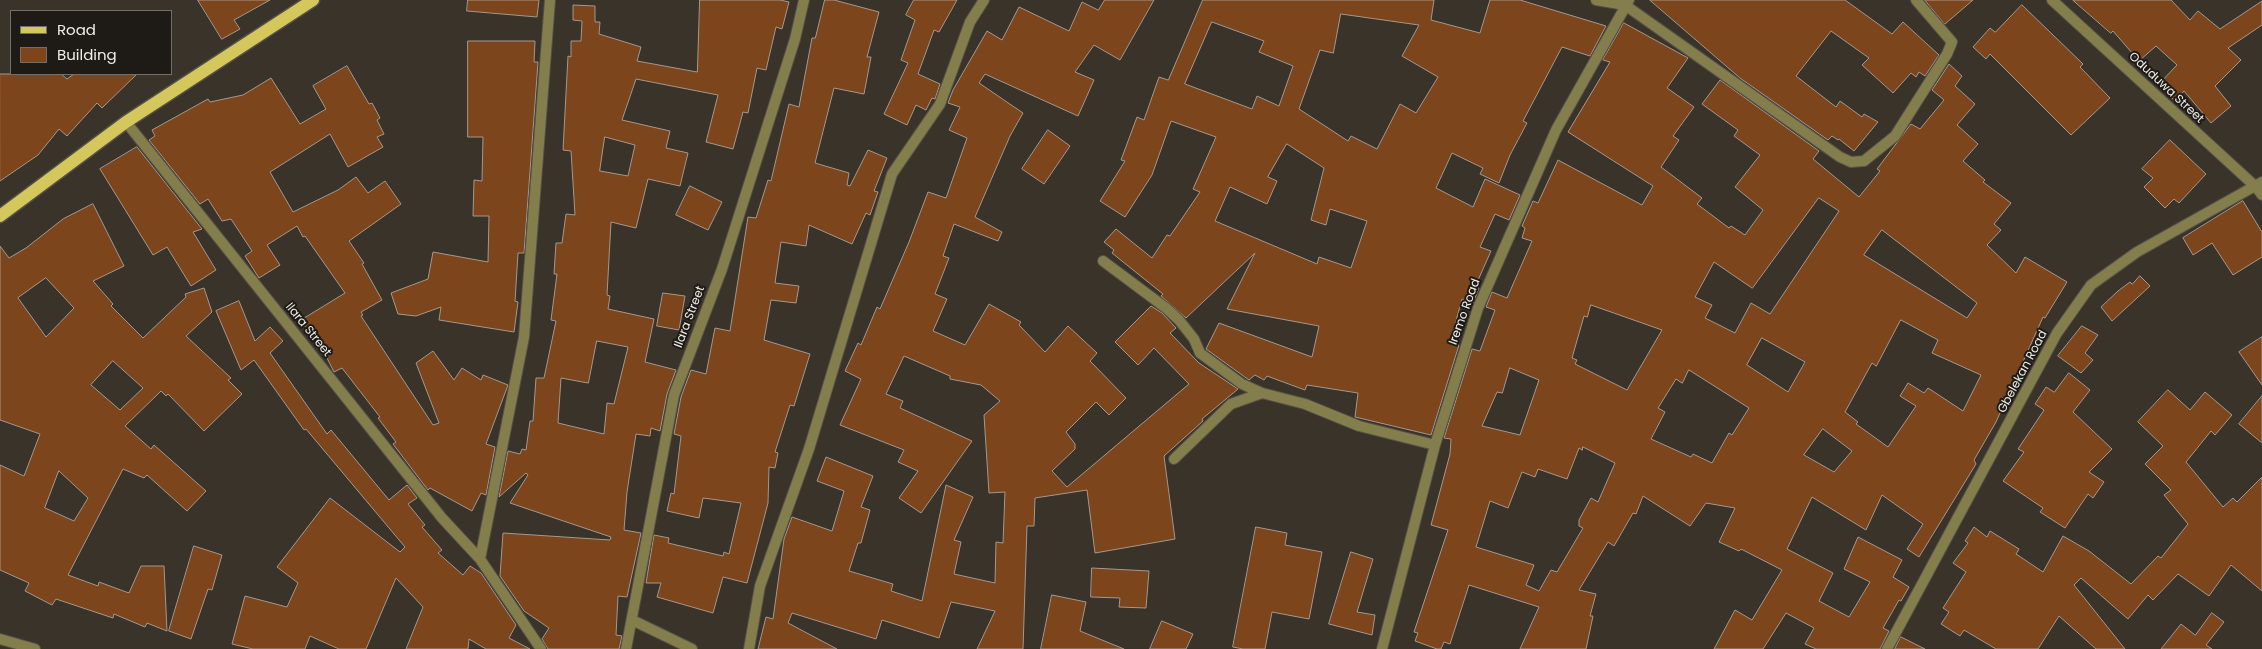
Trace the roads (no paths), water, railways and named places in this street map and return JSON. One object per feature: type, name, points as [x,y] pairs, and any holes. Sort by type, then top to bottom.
[{"type":"main road","points":[[0,216],[126,122],[313,0]]},
{"type":"street","points":[[480,559],[524,337],[550,0]]},
{"type":"street","name":"Ilara Street","points":[[626,649],[674,395],[722,269],[795,39],[804,0]]},
{"type":"street","points":[[749,649],[760,586],[809,449],[892,174],[940,104],[970,22],[984,0]]},
{"type":"street","points":[[1596,0],[1627,2],[1840,157],[1851,162],[1864,161],[1895,136],[1947,54],[1952,42],[1916,0]]},
{"type":"street","name":"Oduduwa Street","points":[[2052,0],[2260,188]]},
{"type":"street","name":"Iremo Road","points":[[1382,649],[1435,444],[1478,308],[1556,130],[1627,2]]},
{"type":"street","name":"Ilara Street","points":[[126,122],[442,518],[480,559],[541,649]]},
{"type":"street","name":"Gbelekan Road","points":[[1887,649],[2057,333],[2091,285],[2136,252],[2260,188]]},
{"type":"street","points":[[1103,261],[1179,320],[1194,339],[1200,353],[1242,384],[1262,393],[1305,404],[1359,426],[1435,444]]},
{"type":"street","points":[[1174,459],[1231,404],[1262,393]]},
{"type":"street","points":[[632,620],[692,649]]},
{"type":"street","points":[[0,639],[35,649]]}]
